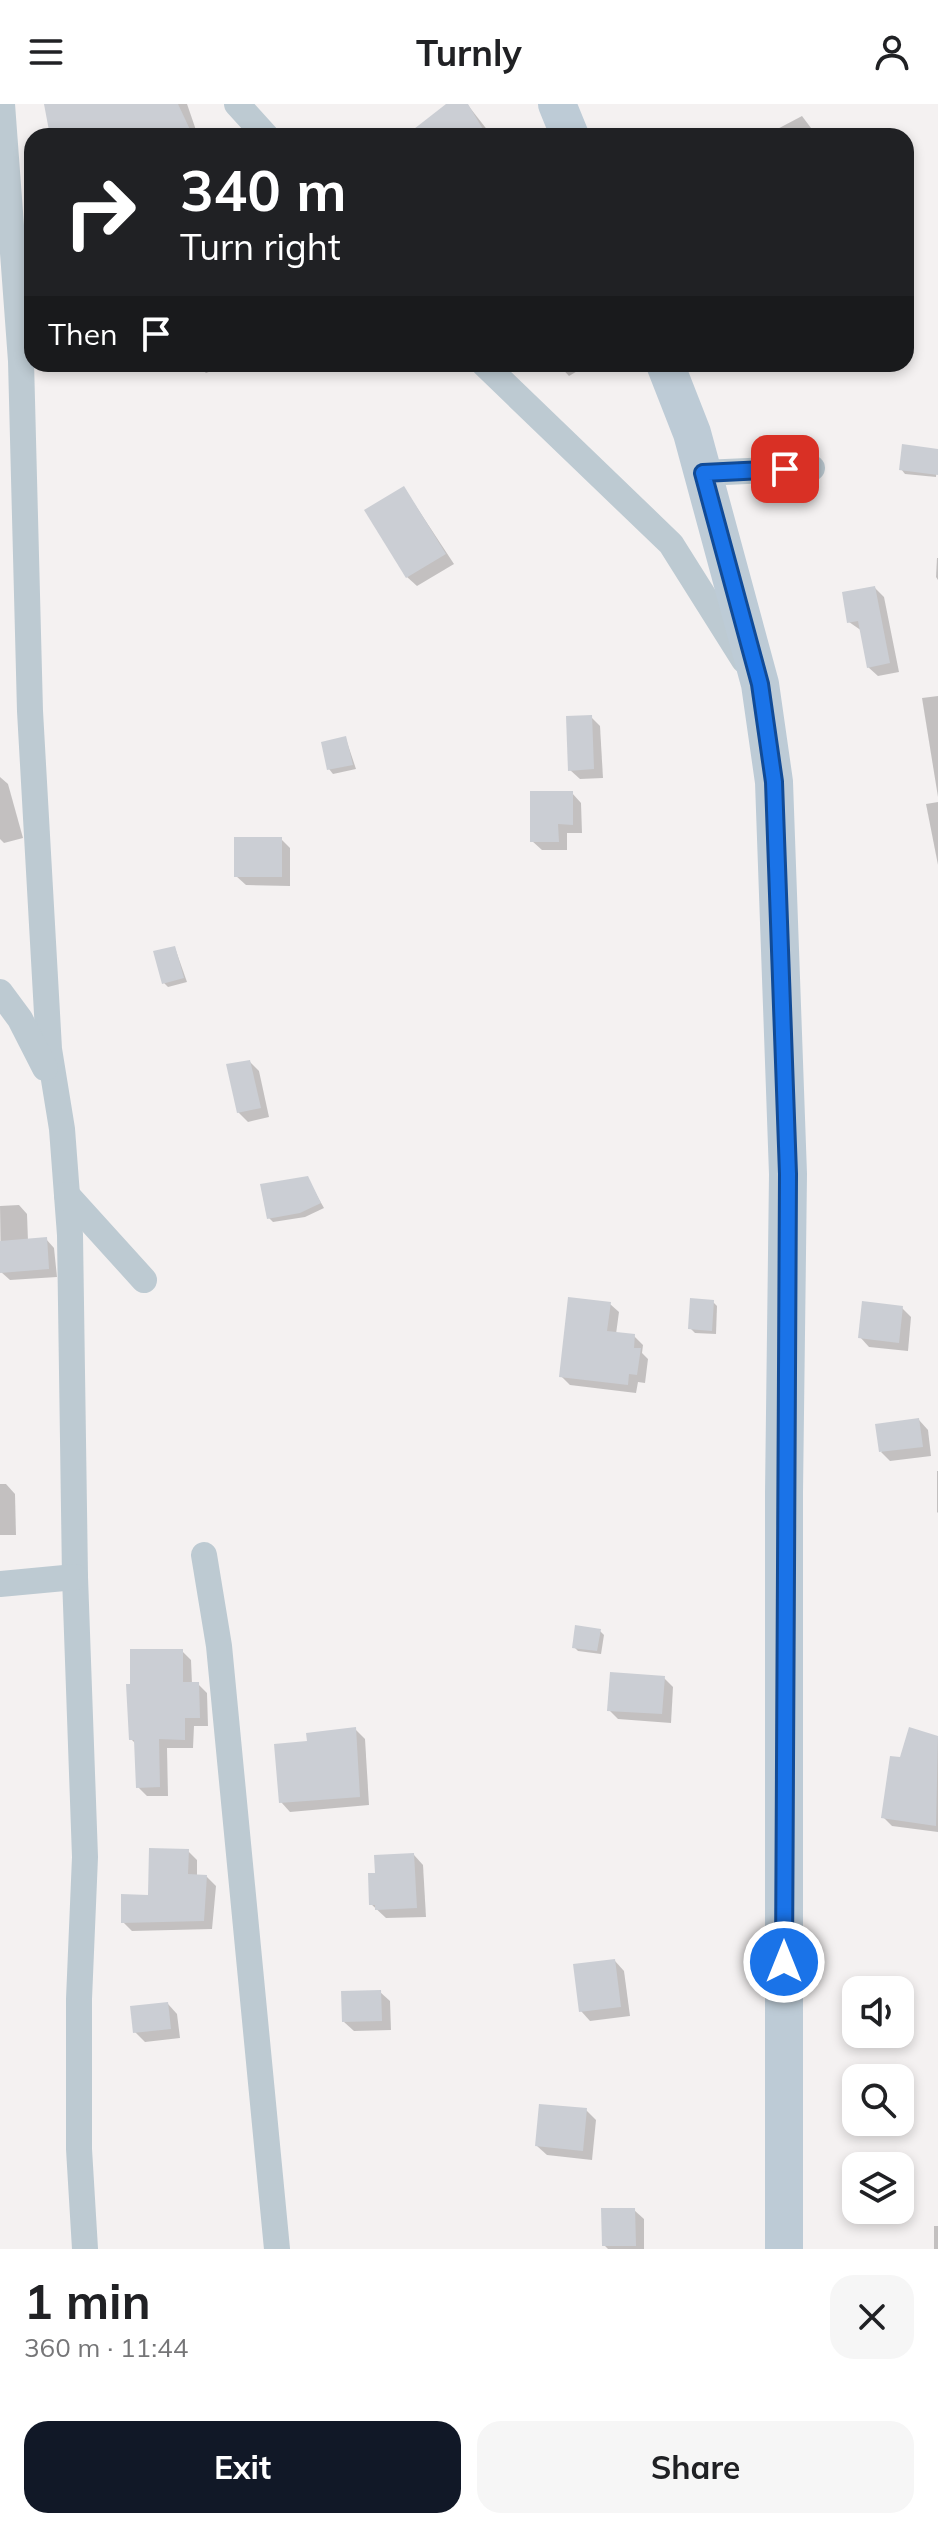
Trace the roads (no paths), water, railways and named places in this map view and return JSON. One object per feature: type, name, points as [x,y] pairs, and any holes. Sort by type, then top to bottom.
[{"type":"main road","points":[[557,104],[567,128]]},
{"type":"main road","points":[[668,372],[692,433],[760,684],[774,782],[788,1174],[784,1493],[784,2249]]},
{"type":"street","points":[[2,104],[21,361],[30,711],[52,1082],[62,1129],[67,1195],[85,1857],[79,1999],[79,2149],[85,2249]]},
{"type":"street","points":[[237,104],[259,128]]},
{"type":"street","points":[[492,372],[671,544],[760,684]]},
{"type":"street","points":[[703,473],[812,468]]},
{"type":"street","points":[[0,992],[20,1019],[52,1082]]},
{"type":"street","points":[[67,1195],[144,1280]]},
{"type":"street","points":[[204,1555],[219,1646],[277,2249]]},
{"type":"street","points":[[0,1584],[75,1577]]}]
